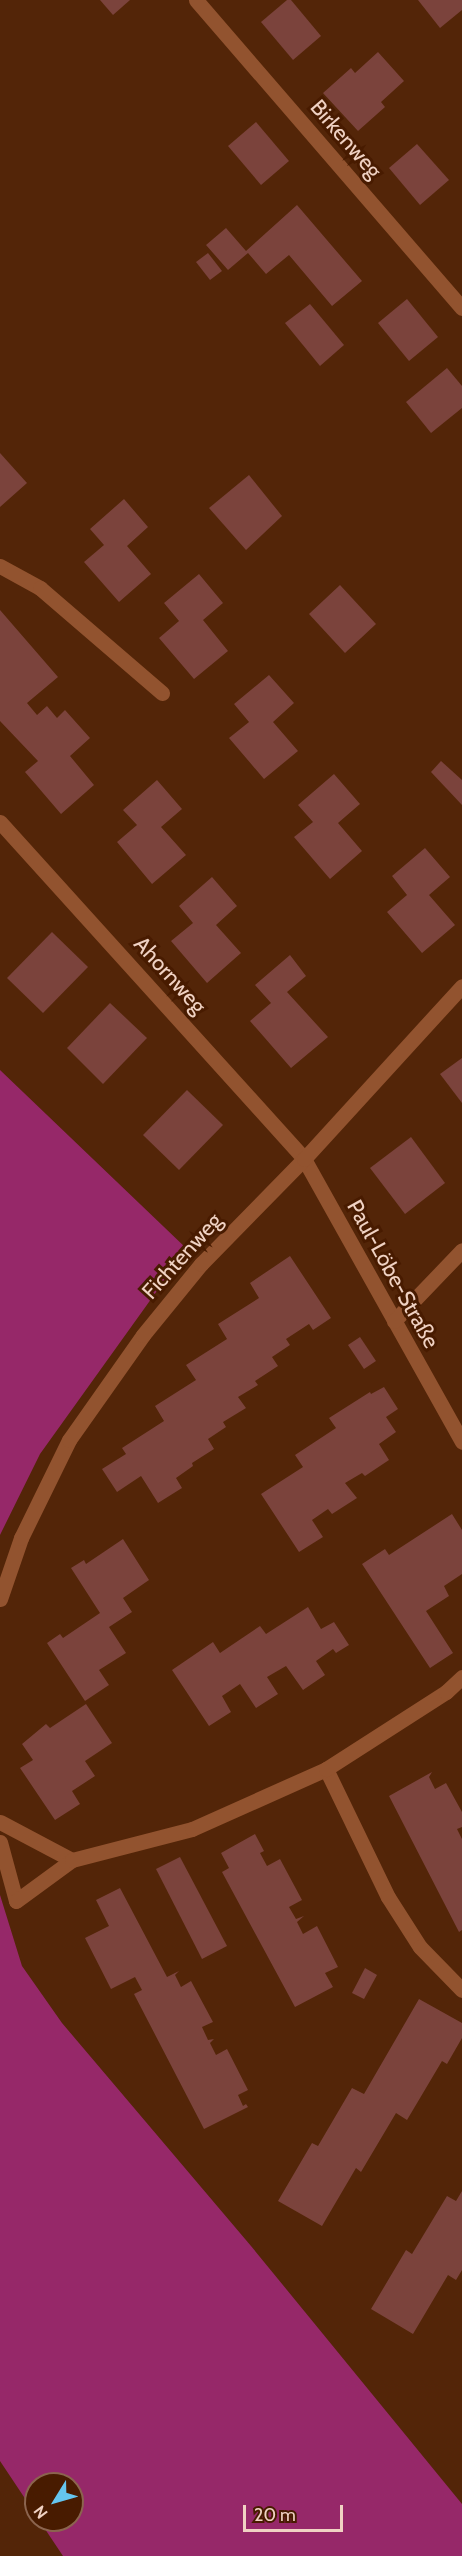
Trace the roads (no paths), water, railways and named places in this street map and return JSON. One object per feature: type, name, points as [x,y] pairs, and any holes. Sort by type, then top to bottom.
[{"type":"street","name":"Birkenweg","points":[[196,0],[462,308]]},
{"type":"street","points":[[0,566],[40,588],[162,693]]},
{"type":"street","name":"Ahornweg","points":[[0,822],[304,1160]]},
{"type":"street","name":"Fichtenweg","points":[[0,1599],[21,1538],[69,1440],[143,1335],[201,1264],[304,1160],[462,986]]},
{"type":"street","name":"Paul-Löbe-Straße","points":[[304,1160],[462,1442]]},
{"type":"street","points":[[394,1321],[462,1250]]},
{"type":"street","points":[[0,1842],[16,1901],[72,1860],[192,1828],[326,1769],[446,1692],[462,1677]]},
{"type":"street","points":[[326,1769],[388,1897],[420,1947],[462,1990]]},
{"type":"street","points":[[0,1822],[72,1860]]}]
